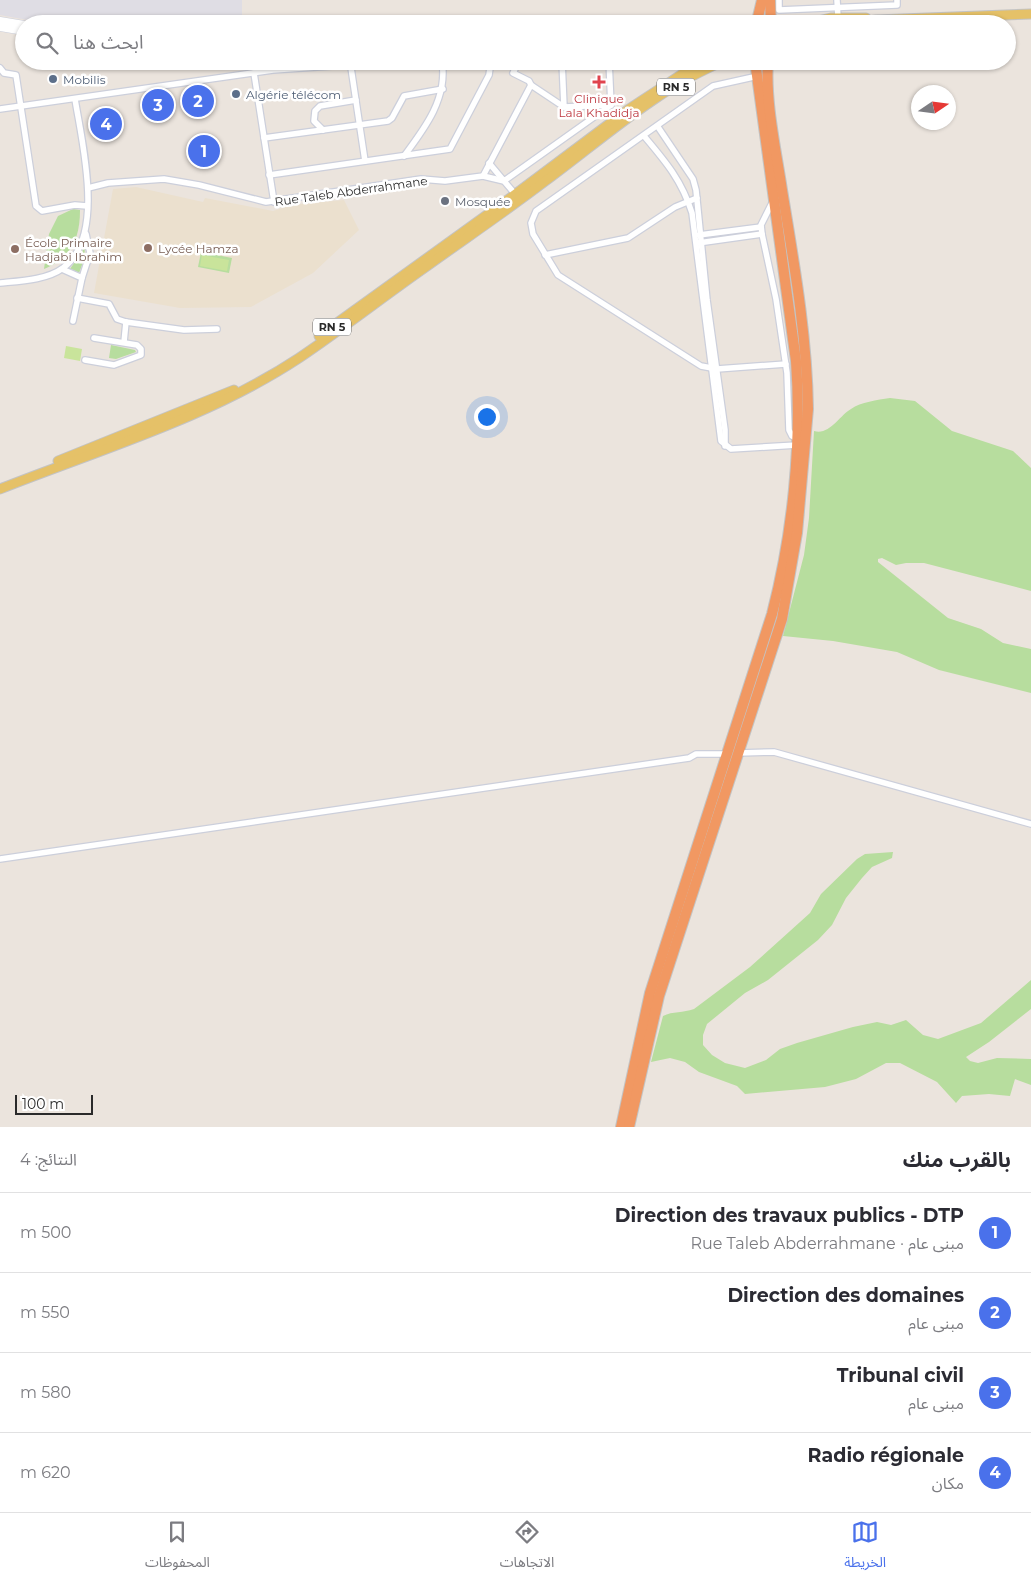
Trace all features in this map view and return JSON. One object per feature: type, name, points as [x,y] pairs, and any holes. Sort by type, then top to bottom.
[{"type":"highway","points":[[755,15],[762,0]]},
{"type":"highway","points":[[770,0],[776,11],[774,15]]},
{"type":"highway","points":[[629,1127],[657,1002],[733,753],[781,581],[794,483],[795,439],[799,410],[796,361],[757,70]]},
{"type":"highway","points":[[621,1127],[650,993],[733,753],[769,662],[792,567],[808,409],[804,327],[778,166],[768,70]]},
{"type":"main road","points":[[1005,15],[1031,14]]},
{"type":"main road","points":[[0,20],[15,23]]},
{"type":"main road","points":[[0,27],[15,30]]},
{"type":"main road","name":"RN 5","points":[[0,484],[170,417],[252,380],[296,353],[516,195],[629,109],[688,70]]},
{"type":"main road","name":"RN 5","points":[[0,489],[182,419],[253,386],[299,358],[527,195],[631,117],[687,79],[706,70]]},
{"type":"street","points":[[779,0],[776,11],[897,5],[897,0]]},
{"type":"street","points":[[837,0],[840,15]]},
{"type":"street","points":[[0,68],[4,73],[16,75],[36,206],[42,211],[75,205],[87,206]]},
{"type":"street","points":[[0,109],[273,70]]},
{"type":"street","points":[[351,70],[365,161]]},
{"type":"street","points":[[404,156],[428,122],[443,89],[443,70]]},
{"type":"street","points":[[269,175],[450,149],[489,75],[490,70]]},
{"type":"street","points":[[514,70],[513,73],[529,81],[531,85],[564,108],[611,105]]},
{"type":"street","points":[[562,70],[564,108]]},
{"type":"street","points":[[609,70],[611,105]]},
{"type":"street","points":[[254,73],[274,202]]},
{"type":"street","points":[[758,76],[714,86],[536,211],[530,224],[533,234],[558,275],[700,366],[714,369],[786,364]]},
{"type":"street","points":[[504,182],[483,176],[531,85]]},
{"type":"street","points":[[264,138],[388,121],[392,118],[404,96],[443,89]]},
{"type":"street","points":[[0,283],[27,280],[62,269],[78,250],[85,232],[88,188],[75,99]]},
{"type":"street","points":[[323,130],[314,121],[315,111],[320,106],[356,100]]},
{"type":"street","points":[[504,182],[611,105]]},
{"type":"street","points":[[658,127],[693,179],[696,198],[698,243],[714,369],[719,434],[724,446],[731,449],[780,445],[795,439]]},
{"type":"street","points":[[644,136],[673,170],[686,192],[698,235]]},
{"type":"street","points":[[489,162],[516,195]]},
{"type":"street","name":"Rue Taleb Abderrahmane","points":[[88,188],[108,183],[164,179],[199,185],[260,202],[274,202],[421,180],[445,180],[483,176]]},
{"type":"street","points":[[775,197],[762,231],[776,299],[795,439]]},
{"type":"street","points":[[545,255],[628,238],[696,198]]},
{"type":"street","points":[[698,235],[762,231]]},
{"type":"street","points":[[698,243],[762,231]]},
{"type":"street","points":[[73,322],[82,278],[90,253],[85,232]]},
{"type":"street","points":[[62,269],[82,278]]},
{"type":"street","points":[[78,298],[109,304],[116,319],[126,322],[184,330],[217,329]]},
{"type":"street","points":[[124,342],[126,322]]},
{"type":"street","points":[[85,360],[114,365],[141,355],[140,347],[124,342],[94,338]]},
{"type":"street","points":[[780,445],[795,439]]},
{"type":"street","points":[[0,859],[690,758],[696,754],[774,752],[1031,824]]},
{"type":"shaded area","points":[[0,0],[242,0],[242,15],[15,15],[15,18],[0,15]]},
{"type":"shaded area","points":[[136,187],[203,202],[205,198],[273,211],[292,205],[344,200],[359,230],[313,273],[251,307],[180,308],[94,293],[113,189]]},
{"type":"green space","points":[[73,209],[80,210],[76,239],[61,259],[44,269],[49,234],[58,216]]},
{"type":"green space","points":[[85,247],[84,260],[79,273],[70,269]]},
{"type":"green space","points":[[201,252],[232,258],[229,273],[198,267]]},
{"type":"green space","points":[[202,255],[229,260],[227,271],[200,266]]},
{"type":"green space","points":[[111,345],[135,350],[136,352],[116,359],[109,358]]},
{"type":"green space","points":[[66,346],[82,349],[80,361],[64,358]]},
{"type":"green space","points":[[890,398],[915,401],[952,431],[1013,451],[1031,468],[1031,591],[924,563],[896,565],[882,558],[878,559],[878,562],[948,618],[981,629],[1003,643],[1031,649],[1031,693],[939,670],[897,652],[833,641],[783,636],[804,555],[809,518],[814,431],[825,431],[847,412],[859,405]]},
{"type":"green space","points":[[893,852],[892,858],[872,867],[862,878],[846,898],[832,925],[818,940],[768,980],[745,993],[707,1024],[703,1035],[703,1045],[712,1055],[725,1063],[745,1068],[766,1060],[780,1049],[797,1043],[877,1022],[891,1025],[906,1020],[923,1035],[938,1039],[981,1023],[1031,980],[1031,1009],[989,1042],[966,1057],[970,1061],[978,1063],[997,1058],[1031,1059],[1031,1085],[1015,1079],[1010,1096],[989,1094],[962,1096],[956,1103],[937,1082],[900,1063],[886,1063],[856,1079],[825,1087],[745,1094],[737,1086],[699,1072],[685,1062],[670,1058],[651,1062],[663,1016],[694,1009],[750,967],[810,913],[821,894],[857,859],[865,854]]},
{"type":"place","name":"Mobilis","points":[[53,79]]},
{"type":"place","name":"Clinique Lala Khadidja","points":[[599,82]]},
{"type":"place","name":"Algérie télécom","points":[[236,94]]},
{"type":"place","name":"Direction des domaines","points":[[198,101]]},
{"type":"place","name":"Tribunal civil","points":[[158,105]]},
{"type":"place","name":"Radio régionale","points":[[106,124]]},
{"type":"place","name":"Direction des travaux publics - DTP","points":[[204,151]]},
{"type":"place","name":"Mosquée","points":[[445,201]]},
{"type":"place","name":"Lycée Hamza","points":[[148,248]]},
{"type":"place","name":"École Primaire Hadjabi Ibrahim","points":[[15,249]]}]
